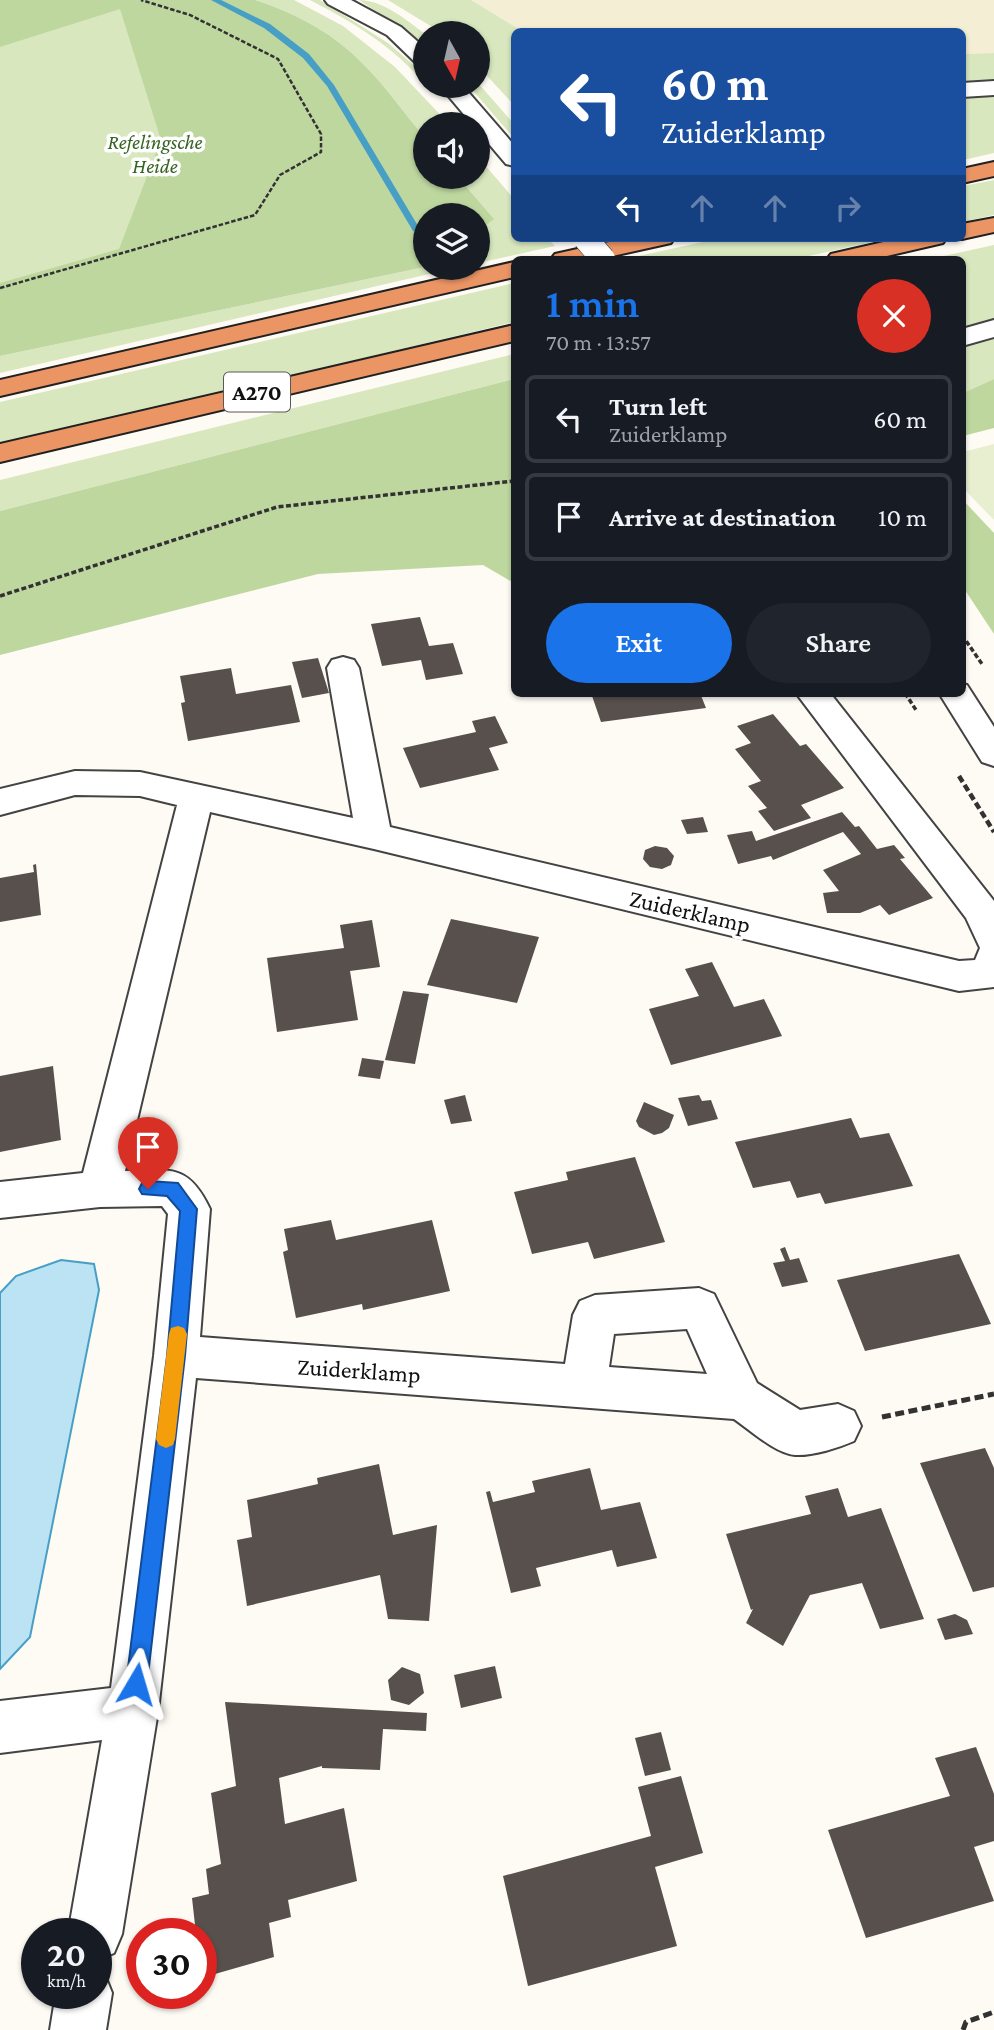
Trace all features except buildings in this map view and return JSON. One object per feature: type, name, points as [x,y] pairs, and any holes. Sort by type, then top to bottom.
[{"type":"highway","points":[[966,175],[994,169]]},
{"type":"highway","points":[[966,231],[994,225]]},
{"type":"highway","points":[[578,256],[643,242]]},
{"type":"highway","points":[[853,256],[916,242]]},
{"type":"highway","name":"A270","points":[[0,388],[511,271]]},
{"type":"highway","name":"A270","points":[[0,453],[511,334]]},
{"type":"street","points":[[335,0],[394,31],[413,48]]},
{"type":"street","points":[[966,90],[994,88]]},
{"type":"street","points":[[461,98],[511,156]]},
{"type":"street","points":[[588,242],[600,256]]},
{"type":"street","points":[[966,337],[994,328]]},
{"type":"street","points":[[343,668],[374,836]]},
{"type":"street","points":[[815,697],[982,912],[994,940]]},
{"type":"street","points":[[958,697],[994,754]]},
{"type":"street","name":"Zuiderklamp","points":[[0,802],[75,783],[140,784],[374,836],[959,975],[991,972],[994,957]]},
{"type":"street","points":[[100,1189],[196,796]]},
{"type":"street","points":[[0,1200],[100,1189],[172,1188],[189,1209],[176,1356],[133,1711],[98,1918]]},
{"type":"street","points":[[583,1387],[595,1315],[699,1308],[741,1398]]},
{"type":"street","name":"Zuiderklamp","points":[[176,1356],[741,1398],[795,1433],[838,1426]]},
{"type":"street","points":[[0,1727],[133,1711]]},
{"type":"street","points":[[78,2030],[81,2009]]},
{"type":"path","points":[[0,288],[255,215],[271,182],[282,172],[321,152],[321,134],[278,59],[190,15],[141,0]]},
{"type":"path","points":[[0,596],[277,507],[511,481]]},
{"type":"path","points":[[966,641],[986,671]]},
{"type":"path","points":[[838,1426],[994,1395]]},
{"type":"path","points":[[963,2030],[966,2022],[994,2012]]},
{"type":"shaded area","points":[[471,0],[994,0],[994,53],[966,54],[966,28],[517,28]]},
{"type":"green space","name":"Refelingsche Heide","points":[[0,0],[193,0],[407,254],[0,352]]},
{"type":"green space","name":"Refelingsche Heide","points":[[0,0],[255,0],[283,10],[335,40],[358,59],[384,87],[413,123],[413,189],[468,189],[480,203],[413,203],[413,270],[0,356],[0,283],[119,249],[161,140],[120,9],[0,47]]},
{"type":"green space","points":[[255,0],[294,0],[343,26],[395,67],[413,86],[413,98],[424,98],[438,112],[413,112],[413,123],[376,77],[347,49],[283,10]]},
{"type":"green space","points":[[310,0],[320,0],[388,43],[413,65],[413,71],[372,36]]},
{"type":"green space","points":[[359,0],[376,3],[402,17],[413,25],[413,36]]},
{"type":"green space","points":[[388,0],[471,0],[517,28],[511,28],[511,102],[490,79],[490,21],[422,21]]},
{"type":"green space","points":[[994,53],[994,84],[966,86],[966,54]]},
{"type":"green space","points":[[994,94],[994,153],[966,159],[966,96]]},
{"type":"green space","points":[[490,97],[511,121],[511,135],[479,98]]},
{"type":"green space","points":[[490,171],[511,196],[511,242],[551,242],[555,246],[490,260],[490,221],[493,218],[490,214],[490,203],[480,203],[468,189],[490,189]]},
{"type":"green space","points":[[994,180],[994,215],[966,221],[966,185]]},
{"type":"green space","points":[[703,242],[872,242],[809,256],[639,256]]},
{"type":"green space","points":[[994,245],[994,322],[966,331],[966,256],[944,256]]},
{"type":"green space","points":[[413,270],[413,278],[0,373],[0,356]]},
{"type":"green space","points":[[511,284],[511,323],[0,445],[0,402]]},
{"type":"green space","points":[[994,338],[994,379],[966,392],[966,347]]},
{"type":"green space","points":[[511,355],[511,380],[0,511],[0,480]]},
{"type":"green space","points":[[994,379],[994,428],[966,435],[966,392]]},
{"type":"green space","points":[[511,380],[511,581],[483,565],[318,574],[0,655],[0,511]]},
{"type":"green space","points":[[994,444],[994,520],[966,491],[966,451]]},
{"type":"green space","points":[[966,503],[994,533],[994,634],[966,592]]},
{"type":"water","points":[[61,1260],[94,1264],[99,1290],[30,1637],[0,1669],[0,1293],[16,1276]]},
{"type":"waterway","points":[[215,0],[267,26],[306,56],[330,85],[413,224]]},
{"type":"slow traffic","points":[[166,1439],[178,1334]]},
{"type":"route","points":[[136,1684],[176,1356],[189,1209],[172,1188],[148,1189]]}]
